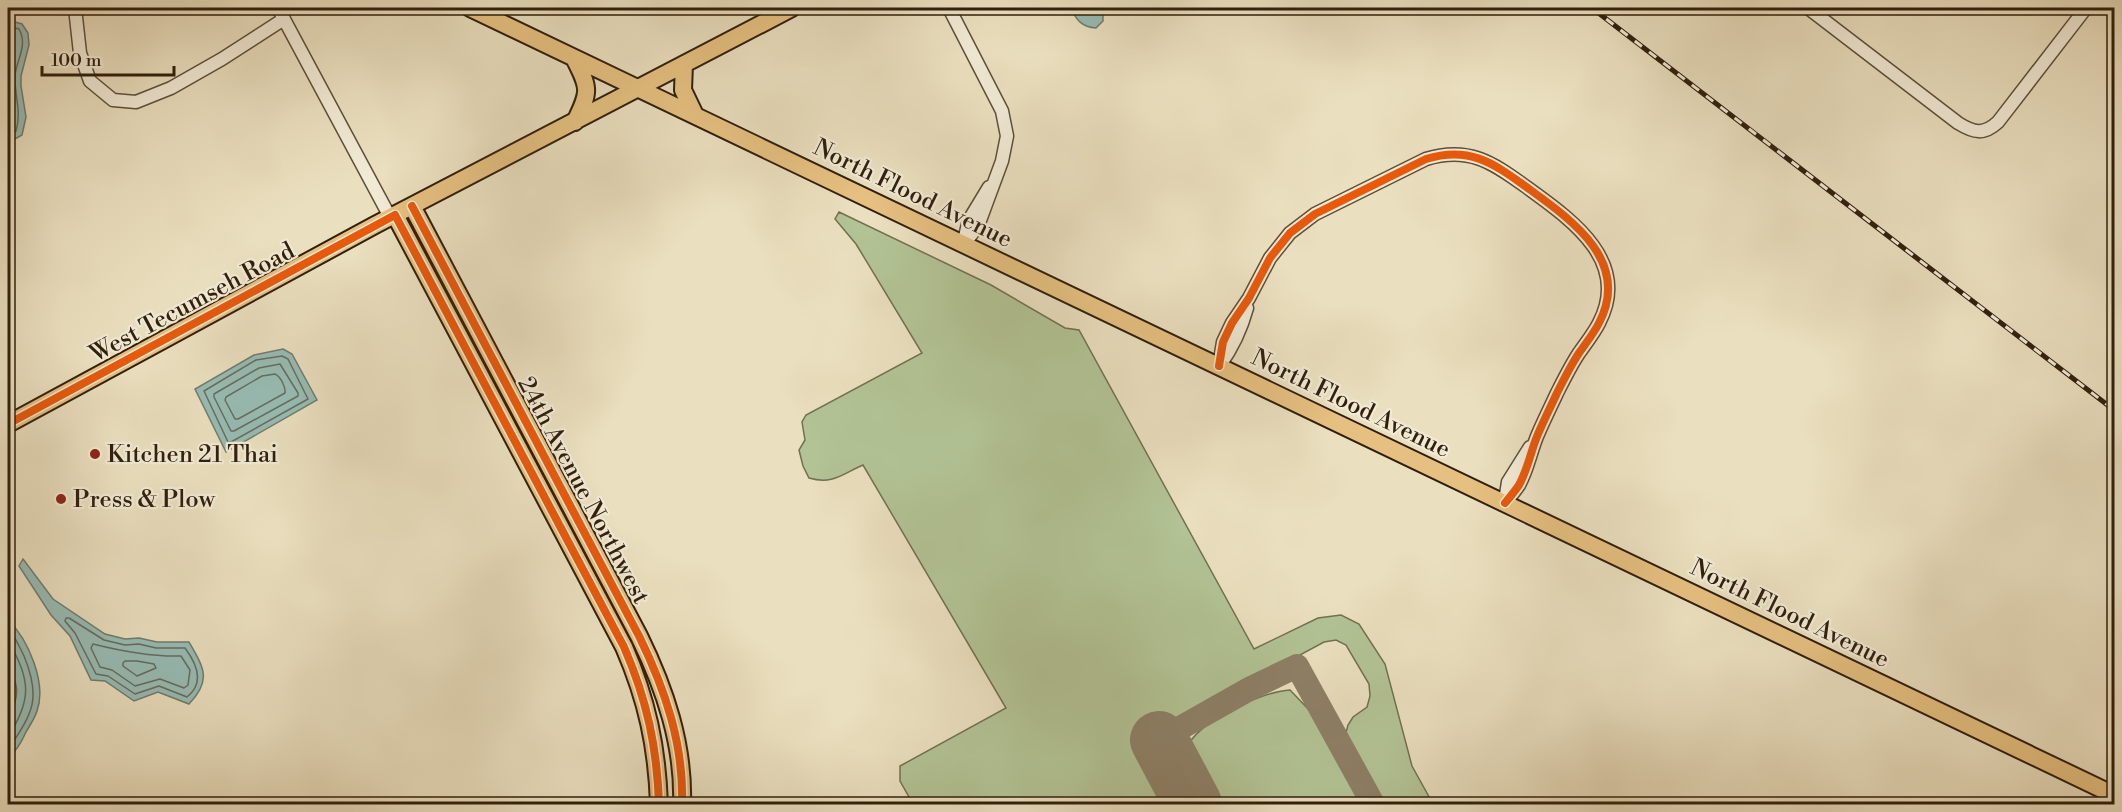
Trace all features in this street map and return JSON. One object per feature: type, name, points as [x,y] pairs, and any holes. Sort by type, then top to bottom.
[{"type":"main road","name":"North Flood Avenue","points":[[470,8],[2115,795]]},
{"type":"main road","name":"West Tecumseh Road","points":[[8,424],[392,216],[792,8]]},
{"type":"main road","points":[[574,58],[584,77],[587,89],[575,122]]},
{"type":"main road","points":[[684,63],[683,90],[695,115]]},
{"type":"main road","name":"24th Avenue Northwest","points":[[412,206],[658,674],[673,723],[680,757],[682,804]]},
{"type":"main road","name":"24th Avenue Northwest","points":[[392,216],[624,647],[640,687],[653,735],[658,769],[659,804]]},
{"type":"street","points":[[75,8],[80,53],[90,81],[113,100],[136,102],[171,88],[222,59],[284,19]]},
{"type":"street","name":"24th Avenue Northwest","points":[[278,8],[392,216]]},
{"type":"street","points":[[949,8],[983,72],[1005,121],[1006,142],[998,173],[978,226],[964,244]]},
{"type":"street","points":[[1808,8],[1958,123],[1970,130],[1980,132],[1988,130],[1998,122],[2086,8]]},
{"type":"street","points":[[1219,366],[1231,351],[1242,327],[1249,298],[1270,258],[1281,242],[1298,226],[1315,214],[1433,156],[1467,154],[1487,161],[1513,177],[1582,230],[1598,250],[1606,269],[1608,291],[1599,323],[1565,377],[1537,436],[1508,482],[1505,503]]},
{"type":"green space","points":[[839,212],[991,285],[1065,328],[1079,330],[1254,649],[1318,618],[1341,615],[1359,624],[1385,664],[1412,766],[1433,804],[1381,804],[1345,736],[1353,717],[1367,707],[1370,696],[1369,684],[1346,645],[1336,640],[1324,642],[1137,743],[1170,804],[913,804],[900,781],[900,766],[1006,708],[863,465],[837,478],[825,480],[809,478],[803,466],[799,450],[805,440],[802,422],[806,415],[922,353],[856,244],[835,219]]},
{"type":"green space","points":[[1290,690],[1312,713],[1365,804],[1216,804],[1186,749],[1203,728],[1231,710],[1263,696]]},
{"type":"water","points":[[1071,8],[1103,8],[1103,21],[1096,28],[1087,26],[1077,19]]},
{"type":"water","points":[[8,20],[22,24],[28,33],[29,45],[21,76],[26,117],[22,135],[8,143]]},
{"type":"water","points":[[283,349],[292,354],[317,400],[226,452],[195,389],[254,355]]},
{"type":"water","points":[[23,559],[53,599],[105,634],[125,639],[189,642],[199,659],[203,674],[201,688],[196,696],[189,704],[158,692],[134,701],[105,681],[91,680],[70,636],[51,615],[19,566]]},
{"type":"water","points":[[8,620],[29,650],[40,688],[35,716],[14,753],[8,758]]},
{"type":"taxiway","points":[[1159,740],[1251,688],[1297,666],[1373,804]]},
{"type":"runway","points":[[1159,740],[1193,804]]},
{"type":"railway","points":[[1592,8],[2114,410]]},
{"type":"cycle path","points":[[1219,366],[1223,342],[1270,258],[1290,233],[1315,214],[1426,159],[1455,154],[1490,163],[1542,198],[1576,227],[1591,243],[1602,260],[1608,280],[1607,300],[1599,323],[1565,377],[1538,434],[1522,479],[1505,503]]},
{"type":"cycle path","points":[[412,206],[639,636],[657,676],[671,718],[680,760],[682,804]]},
{"type":"cycle path","points":[[8,424],[395,215],[624,647],[645,705],[656,763],[659,804]]},
{"type":"place","name":"Kitchen 21 Thai","points":[[95,454]]},
{"type":"place","name":"Press & Plow","points":[[61,499]]}]
